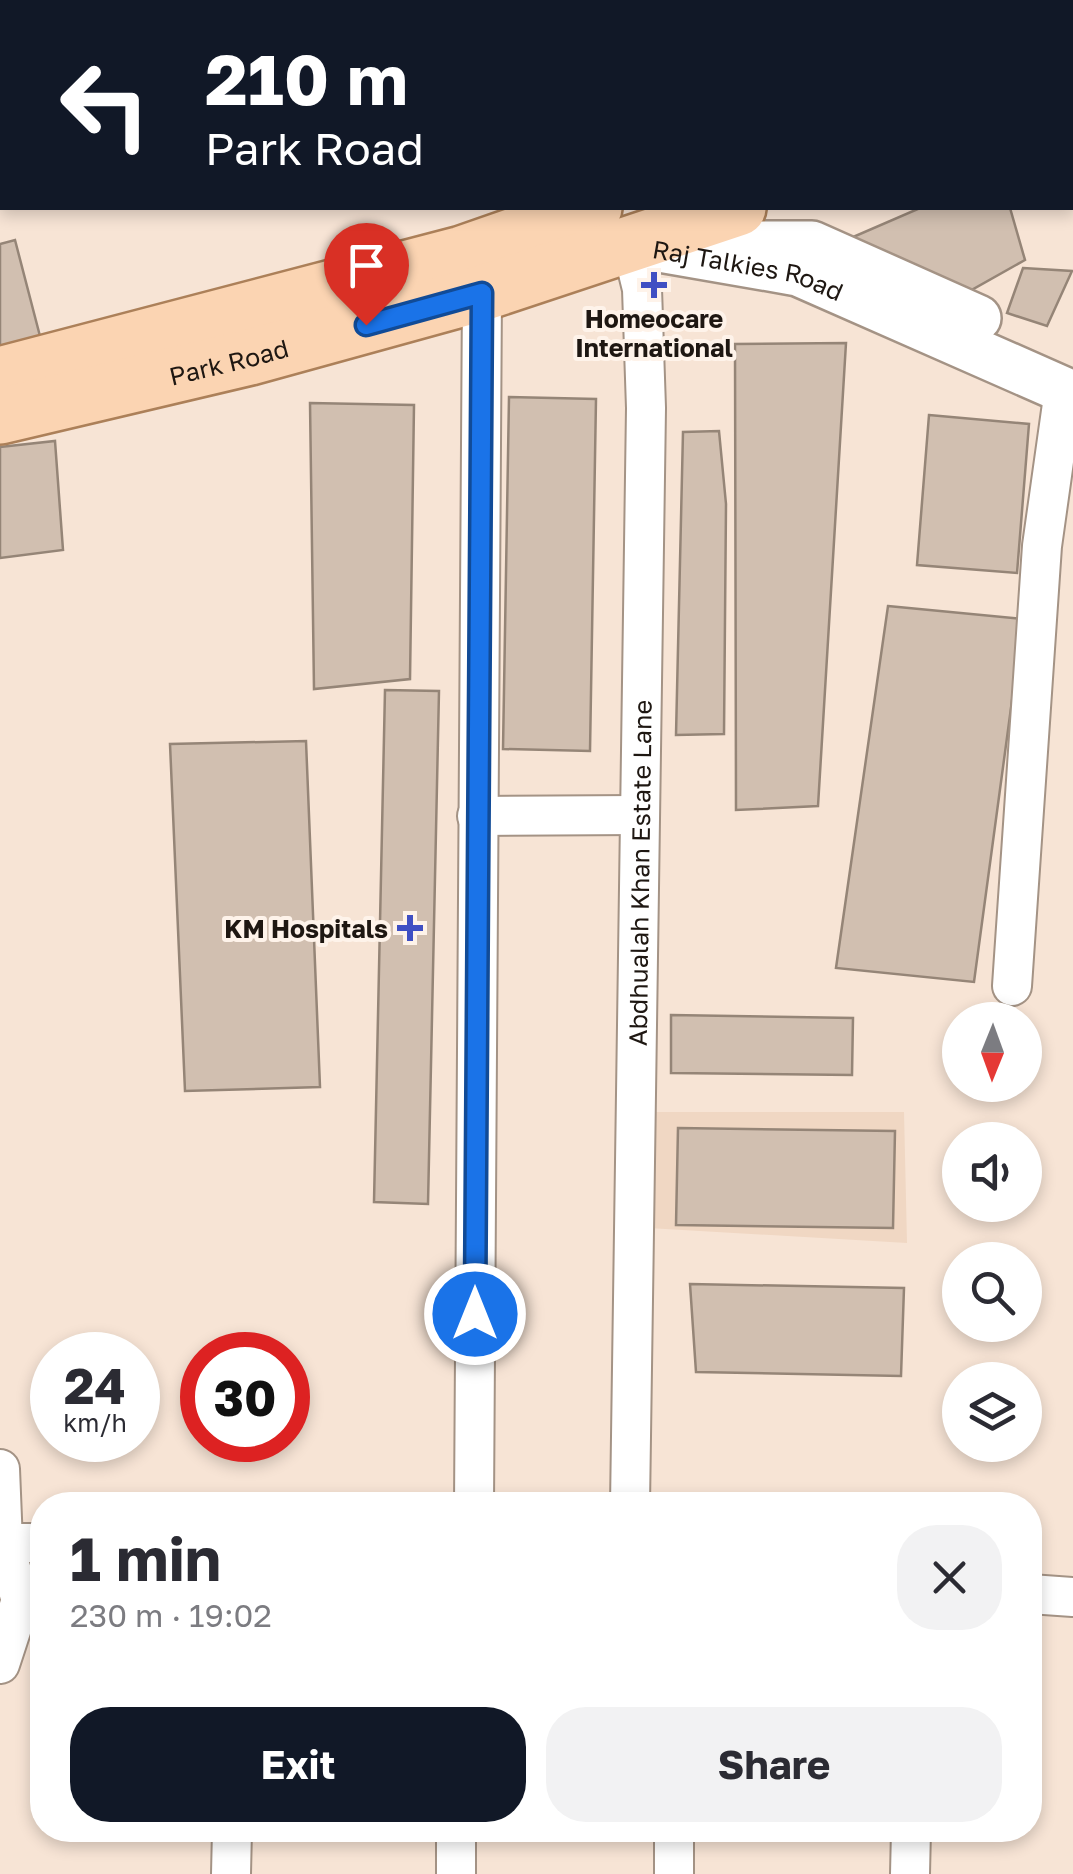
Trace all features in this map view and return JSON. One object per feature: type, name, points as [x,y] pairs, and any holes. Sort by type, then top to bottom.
[{"type":"main road","name":"Park Road","points":[[0,416],[250,356],[612,226],[724,210]]},
{"type":"main road","name":"Park Road","points":[[0,376],[472,274]]},
{"type":"street","name":"Raj Talkies Road","points":[[612,226],[798,273],[1070,382]]},
{"type":"street","name":"Abdhualah Khan Estate Lane","points":[[612,226],[642,288],[646,408],[630,1492]]},
{"type":"street","points":[[472,274],[476,816],[474,1492]]},
{"type":"street","points":[[1012,986],[1042,546],[1070,382]]},
{"type":"street","points":[[476,816],[638,814]]},
{"type":"street","points":[[0,1469],[2,1543],[21,1600],[0,1664]]},
{"type":"street","points":[[2,1543],[30,1544]]},
{"type":"street","points":[[1042,1595],[1073,1597]]},
{"type":"street","points":[[232,1842],[232,1874]]},
{"type":"street","points":[[456,1842],[456,1874]]},
{"type":"street","points":[[674,1842],[674,1874]]},
{"type":"street","points":[[910,1874],[911,1842]]},
{"type":"shaded area","points":[[651,1112],[904,1112],[907,1243],[648,1228]]},
{"type":"building","points":[[915,210],[1011,210],[1025,260],[959,297],[856,250],[853,237]]},
{"type":"building","points":[[15,240],[41,340],[0,350],[0,244]]},
{"type":"building","points":[[1023,268],[1072,271],[1047,326],[1007,313]]},
{"type":"building","points":[[846,343],[818,806],[736,810],[735,344]]},
{"type":"building","points":[[509,397],[596,399],[590,751],[503,749]]},
{"type":"building","points":[[310,403],[414,405],[410,679],[314,689]]},
{"type":"building","points":[[929,415],[1029,424],[1017,573],[917,565]]},
{"type":"building","points":[[719,431],[726,504],[724,734],[676,735],[683,432]]},
{"type":"building","points":[[55,441],[63,550],[0,558],[0,447]]},
{"type":"building","points":[[888,606],[1023,619],[974,982],[836,968]]},
{"type":"building","points":[[385,690],[439,691],[428,1204],[374,1202]]},
{"type":"building","points":[[306,741],[320,1087],[185,1091],[170,744]]},
{"type":"building","points":[[671,1015],[853,1018],[852,1075],[671,1073]]},
{"type":"building","points":[[678,1128],[895,1131],[893,1228],[676,1225]]},
{"type":"building","points":[[690,1284],[904,1288],[901,1376],[696,1372]]},
{"type":"place","name":"Homeocare International","points":[[654,285]]},
{"type":"place","name":"KM Hospitals","points":[[410,928]]},
{"type":"route","points":[[366,325],[482,293],[475,1314]]}]
